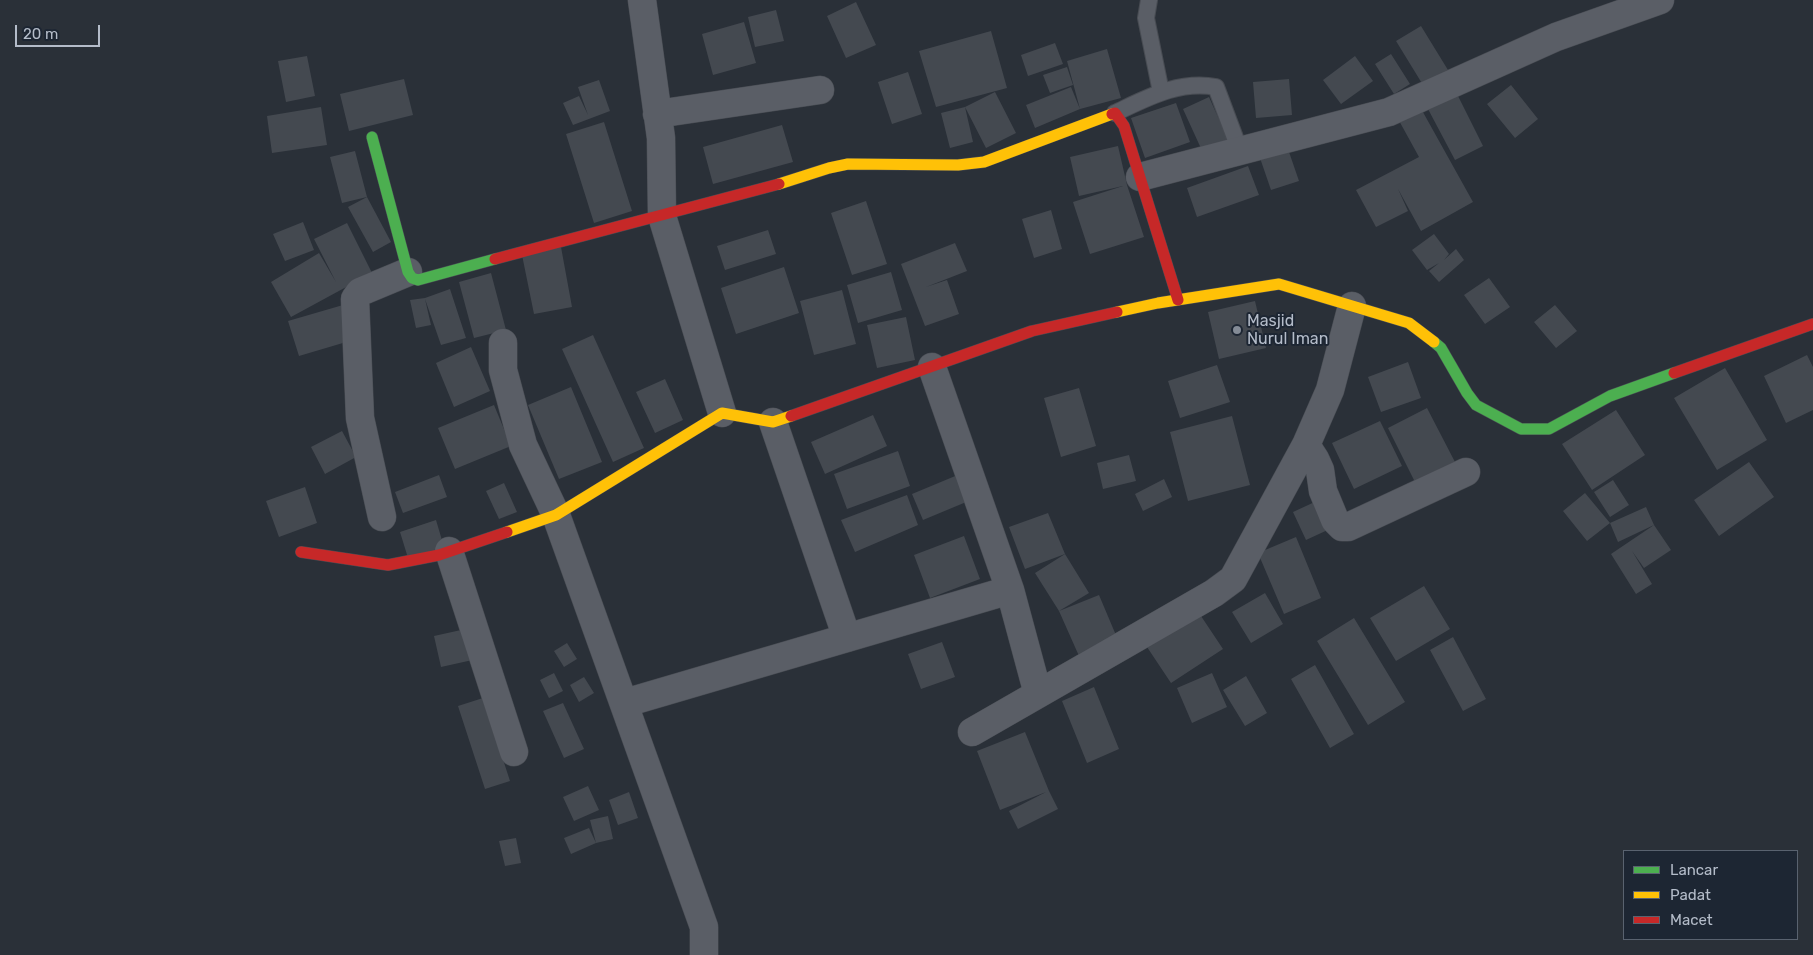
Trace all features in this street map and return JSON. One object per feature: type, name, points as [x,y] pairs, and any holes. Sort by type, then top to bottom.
[{"type":"street","points":[[642,0],[661,138],[662,216],[722,413]]},
{"type":"street","points":[[1140,177],[1390,112],[1556,37],[1660,0]]},
{"type":"street","points":[[657,114],[820,90]]},
{"type":"street","points":[[372,137],[408,272],[412,278],[418,280],[662,216],[848,164],[958,165],[984,162],[1115,113],[1124,126],[1178,300]]},
{"type":"street","points":[[382,517],[360,418],[355,299],[360,292],[408,272]]},
{"type":"street","points":[[302,552],[388,565],[439,555],[556,515],[722,413],[772,422],[1032,331],[1178,300],[1279,284],[1409,323],[1441,348],[1476,405],[1522,429],[1549,429],[1610,396],[1813,324]]},
{"type":"street","points":[[972,732],[1214,593],[1233,579],[1306,444],[1330,390],[1352,306]]},
{"type":"street","points":[[503,342],[502,370],[523,445],[556,515],[625,703],[704,927],[704,955]]},
{"type":"street","points":[[932,367],[1010,590],[1038,694]]},
{"type":"street","points":[[772,422],[847,638]]},
{"type":"street","points":[[1306,444],[1316,459],[1320,470],[1323,492],[1332,513],[1338,524],[1342,527],[1348,527],[1466,472]]},
{"type":"street","points":[[449,551],[514,752]]},
{"type":"street","points":[[625,703],[1010,590]]},
{"type":"lane","points":[[1148,0],[1146,18],[1161,92]]},
{"type":"lane","points":[[1115,113],[1161,92],[1179,87],[1216,87],[1240,151]]},
{"type":"building","points":[[856,2],[876,45],[846,58],[827,16]]},
{"type":"building","points":[[776,10],[784,41],[755,47],[748,17]]},
{"type":"building","points":[[744,22],[756,63],[713,75],[702,34]]},
{"type":"building","points":[[1421,26],[1448,70],[1423,85],[1396,41]]},
{"type":"building","points":[[991,31],[1007,88],[936,107],[919,51]]},
{"type":"building","points":[[1055,43],[1063,64],[1028,76],[1021,55]]},
{"type":"building","points":[[1107,49],[1121,98],[1080,109],[1067,61]]},
{"type":"building","points":[[1391,54],[1410,84],[1394,94],[1375,64]]},
{"type":"building","points":[[307,56],[315,96],[286,102],[278,61]]},
{"type":"building","points":[[1355,56],[1373,81],[1341,104],[1323,80]]},
{"type":"building","points":[[1067,67],[1073,85],[1050,93],[1043,75]]},
{"type":"building","points":[[908,72],[922,114],[892,124],[878,82]]},
{"type":"building","points":[[404,79],[413,115],[349,131],[340,94]]},
{"type":"building","points":[[1289,79],[1292,115],[1256,118],[1253,82]]},
{"type":"building","points":[[599,80],[610,111],[573,125],[563,103],[579,96],[588,115],[578,87]]},
{"type":"building","points":[[1511,85],[1538,119],[1515,138],[1487,104]]},
{"type":"building","points":[[1071,87],[1080,109],[1035,128],[1026,105]]},
{"type":"building","points":[[995,92],[1016,133],[986,148],[965,107]]},
{"type":"building","points":[[1457,94],[1483,146],[1455,160],[1428,109]]},
{"type":"building","points":[[1209,97],[1230,144],[1204,155],[1183,109]]},
{"type":"building","points":[[1176,103],[1190,142],[1145,158],[1131,118]]},
{"type":"building","points":[[1419,105],[1473,202],[1421,231],[1398,189],[1408,211],[1376,227],[1356,190],[1419,157],[1397,117]]},
{"type":"building","points":[[321,107],[327,145],[272,153],[267,116]]},
{"type":"building","points":[[965,107],[973,142],[950,148],[941,113]]},
{"type":"building","points":[[604,122],[632,211],[594,223],[566,134]]},
{"type":"building","points":[[782,125],[793,162],[713,184],[703,147]]},
{"type":"building","points":[[1118,146],[1127,185],[1144,237],[1090,254],[1073,202],[1123,186],[1079,196],[1070,157]]},
{"type":"building","points":[[1288,149],[1299,181],[1271,190],[1260,158]]},
{"type":"building","points":[[355,151],[367,197],[342,203],[330,157]]},
{"type":"building","points":[[1248,166],[1259,195],[1197,217],[1187,188]]},
{"type":"building","points":[[367,197],[391,242],[373,252],[348,207]]},
{"type":"building","points":[[866,201],[887,264],[852,275],[831,213]]},
{"type":"building","points":[[1051,210],[1062,249],[1034,258],[1022,219]]},
{"type":"building","points":[[303,222],[314,250],[285,261],[273,234]]},
{"type":"building","points":[[347,223],[372,273],[291,317],[271,282],[319,253],[336,282],[314,239]]},
{"type":"building","points":[[768,230],[776,254],[725,270],[717,246]]},
{"type":"building","points":[[1434,234],[1449,254],[1444,260],[1456,249],[1464,260],[1439,282],[1429,271],[1439,263],[1427,270],[1412,250]]},
{"type":"building","points":[[955,243],[967,271],[926,287],[947,280],[959,314],[925,326],[901,264]]},
{"type":"building","points":[[561,247],[572,307],[534,314],[522,255]]},
{"type":"building","points":[[784,267],[799,313],[736,334],[721,288]]},
{"type":"building","points":[[891,272],[902,310],[858,323],[847,285]]},
{"type":"building","points":[[491,273],[506,330],[474,338],[459,282]]},
{"type":"building","points":[[1489,278],[1510,307],[1485,324],[1464,295]]},
{"type":"building","points":[[450,289],[466,338],[441,345],[425,299],[431,325],[416,328],[410,300],[425,298]]},
{"type":"building","points":[[842,290],[856,344],[814,355],[800,301]]},
{"type":"building","name":"Masjid Nurul Iman","points":[[1255,301],[1266,348],[1219,359],[1208,312]]},
{"type":"building","points":[[343,305],[353,340],[299,356],[288,321]]},
{"type":"building","points":[[1555,305],[1577,331],[1556,348],[1534,322]]},
{"type":"building","points":[[906,317],[915,360],[877,368],[867,325]]},
{"type":"building","points":[[593,335],[644,448],[613,462],[562,349]]},
{"type":"building","points":[[471,347],[490,391],[454,407],[436,363]]},
{"type":"building","points":[[1807,355],[1813,367],[1813,410],[1786,423],[1764,376]]},
{"type":"building","points":[[1408,362],[1421,398],[1381,412],[1368,377]]},
{"type":"building","points":[[1217,365],[1230,402],[1180,418],[1168,381]]},
{"type":"building","points":[[1725,368],[1767,440],[1717,470],[1674,398]]},
{"type":"building","points":[[665,379],[683,420],[655,433],[636,392]]},
{"type":"building","points":[[571,387],[602,462],[559,479],[528,405]]},
{"type":"building","points":[[1079,388],[1096,446],[1061,457],[1044,398]]},
{"type":"building","points":[[494,405],[511,446],[455,469],[438,428]]},
{"type":"building","points":[[1427,408],[1455,462],[1415,482],[1388,428]]},
{"type":"building","points":[[1616,410],[1645,455],[1592,490],[1562,444]]},
{"type":"building","points":[[873,415],[887,446],[825,474],[811,442]]},
{"type":"building","points":[[1232,416],[1250,485],[1188,501],[1170,432]]},
{"type":"building","points":[[1380,421],[1402,466],[1354,489],[1332,443]]},
{"type":"building","points":[[342,431],[356,457],[325,474],[311,447]]},
{"type":"building","points":[[898,451],[910,486],[847,509],[834,474]]},
{"type":"building","points":[[1129,455],[1136,481],[1103,489],[1097,463]]},
{"type":"building","points":[[1749,462],[1774,497],[1719,536],[1694,500]]},
{"type":"building","points":[[960,474],[971,500],[923,520],[912,494]]},
{"type":"building","points":[[439,475],[447,497],[403,513],[395,492]]},
{"type":"building","points":[[1164,479],[1172,497],[1143,511],[1135,494]]},
{"type":"building","points":[[1613,480],[1629,505],[1610,517],[1594,492]]},
{"type":"building","points":[[504,483],[517,512],[499,519],[486,491]]},
{"type":"building","points":[[305,487],[317,523],[279,537],[266,501]]},
{"type":"building","points":[[1585,493],[1610,523],[1587,541],[1563,511]]},
{"type":"building","points":[[907,495],[918,525],[855,552],[841,520]]},
{"type":"building","points":[[1319,500],[1332,528],[1306,540],[1293,512]]},
{"type":"building","points":[[1646,507],[1654,525],[1618,542],[1610,523]]},
{"type":"building","points":[[1048,513],[1065,554],[1025,569],[1009,527]]},
{"type":"building","points":[[436,520],[444,547],[408,558],[400,532]]},
{"type":"building","points":[[1654,525],[1671,550],[1644,568],[1632,551],[1652,584],[1636,594],[1611,554]]},
{"type":"building","points":[[964,536],[980,579],[930,598],[914,555]]},
{"type":"building","points":[[1296,537],[1321,598],[1284,614],[1258,553]]},
{"type":"building","points":[[1065,554],[1089,593],[1059,611],[1035,573]]},
{"type":"building","points":[[1424,586],[1450,629],[1396,661],[1370,618]]},
{"type":"building","points":[[1265,593],[1283,624],[1251,643],[1232,612]]},
{"type":"building","points":[[1099,595],[1118,640],[1079,656],[1059,611]]},
{"type":"building","points":[[1197,610],[1223,649],[1171,683],[1145,644]]},
{"type":"building","points":[[1354,618],[1405,702],[1368,725],[1317,641]]},
{"type":"building","points":[[470,628],[477,659],[441,667],[434,636]]},
{"type":"building","points":[[1453,637],[1486,699],[1463,711],[1430,650]]},
{"type":"building","points":[[942,642],[955,677],[921,689],[908,654]]},
{"type":"building","points":[[567,643],[577,659],[564,667],[554,651]]},
{"type":"building","points":[[1315,665],[1354,734],[1330,748],[1291,679]]},
{"type":"building","points":[[554,673],[563,691],[549,698],[540,680]]},
{"type":"building","points":[[1212,673],[1227,707],[1192,723],[1177,688]]},
{"type":"building","points":[[1246,676],[1267,713],[1245,726],[1223,690]]},
{"type":"building","points":[[584,677],[594,693],[579,702],[570,685]]},
{"type":"building","points":[[1094,687],[1119,749],[1087,763],[1062,701]]},
{"type":"building","points":[[483,698],[510,781],[485,789],[458,706]]},
{"type":"building","points":[[563,703],[584,749],[564,758],[543,711]]},
{"type":"building","points":[[1025,732],[1058,809],[1018,829],[1009,811],[1046,792],[1000,810],[977,751]]},
{"type":"building","points":[[588,786],[599,810],[574,821],[563,797]]},
{"type":"building","points":[[629,792],[638,818],[618,825],[609,800]]},
{"type":"building","points":[[608,816],[613,839],[596,843],[590,820]]},
{"type":"building","points":[[589,828],[596,843],[571,854],[564,838]]},
{"type":"building","points":[[516,838],[521,863],[505,866],[499,841]]},
{"type":"traffic: fast","points":[[372,137],[408,272],[412,278],[418,280],[495,259]]},
{"type":"traffic: fast","points":[[1434,342],[1441,348],[1476,405],[1521,429],[1549,429],[1610,396],[1674,373]]},
{"type":"traffic: slow","points":[[779,184],[848,164],[958,165],[984,162],[1112,114]]},
{"type":"traffic: slow","points":[[1117,312],[1158,303],[1279,284],[1409,323],[1434,342]]},
{"type":"traffic: slow","points":[[507,532],[556,515],[722,413],[773,422],[791,416]]},
{"type":"traffic: jam","points":[[1112,114],[1115,113],[1124,126],[1178,300]]},
{"type":"traffic: jam","points":[[495,259],[779,184]]},
{"type":"traffic: jam","points":[[791,416],[1032,331],[1117,312]]},
{"type":"traffic: jam","points":[[1674,373],[1813,324]]},
{"type":"traffic: jam","points":[[301,552],[388,565],[439,555],[507,532]]},
{"type":"place","name":"Masjid Nurul Iman","points":[[1237,330]]}]
